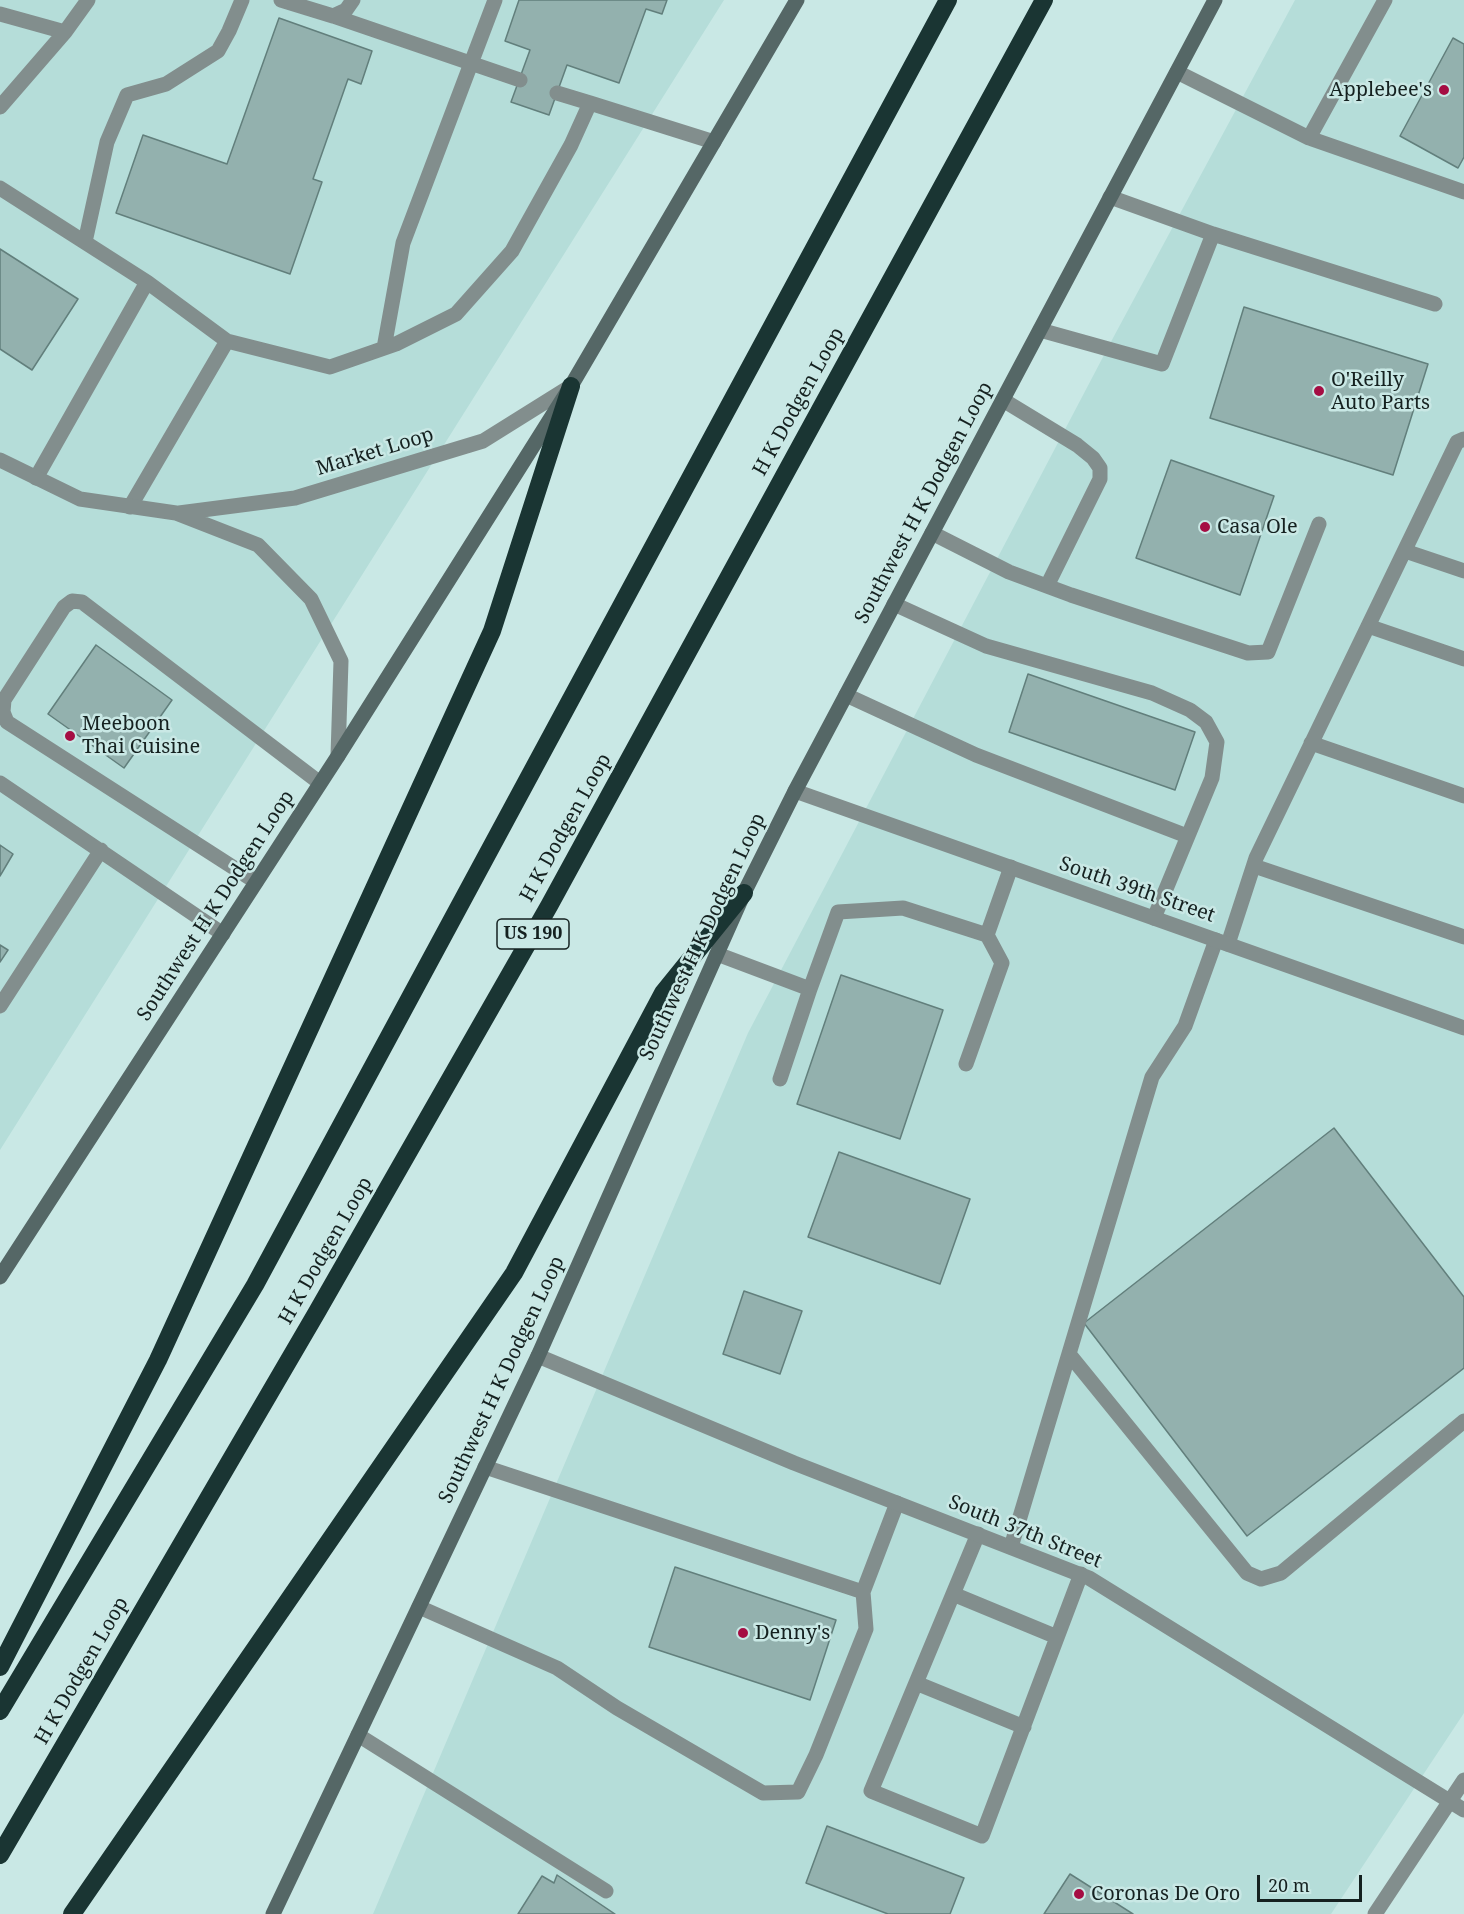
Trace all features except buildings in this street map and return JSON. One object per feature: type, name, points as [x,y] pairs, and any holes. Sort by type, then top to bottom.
[{"type":"highway","points":[[0,1711],[255,1285],[948,0]]},
{"type":"highway","name":"H K Dodgen Loop","points":[[0,1855],[317,1312],[549,906],[1044,0]]},
{"type":"highway","points":[[0,1667],[159,1360],[492,631],[571,386]]},
{"type":"highway","points":[[72,1914],[514,1273],[663,993],[744,893]]},
{"type":"main road","name":"Southwest H K Dodgen Loop","points":[[1,1275],[338,756],[571,386],[797,0]]},
{"type":"main road","name":"Southwest H K Dodgen Loop","points":[[273,1914],[538,1356],[744,893],[795,791],[1215,0]]},
{"type":"street","points":[[0,107],[65,32],[88,0]]},
{"type":"street","points":[[85,242],[107,142],[127,95],[166,84],[218,51],[242,0]]},
{"type":"street","points":[[280,0],[519,80]]},
{"type":"street","points":[[333,16],[346,10],[354,0]]},
{"type":"street","points":[[384,348],[404,243],[495,0]]},
{"type":"street","points":[[1308,138],[1384,0]]},
{"type":"street","points":[[0,14],[65,32]]},
{"type":"street","points":[[1177,72],[1308,138],[1464,192]]},
{"type":"street","points":[[557,93],[714,142]]},
{"type":"street","points":[[0,188],[147,282],[227,341],[330,367],[384,348],[456,314],[512,251],[571,145],[590,104]]},
{"type":"street","points":[[1110,198],[1213,234],[1435,304]]},
{"type":"street","points":[[1040,330],[1162,364],[1213,234]]},
{"type":"street","points":[[36,478],[147,282]]},
{"type":"street","points":[[130,507],[227,341]]},
{"type":"street","name":"Market Loop","points":[[176,513],[295,498],[483,441],[571,386]]},
{"type":"street","points":[[1003,400],[1077,445],[1094,458],[1100,468],[1100,479],[1047,586]]},
{"type":"street","points":[[1011,1547],[1152,1077],[1185,1026],[1254,866],[1311,744],[1457,442],[1464,439]]},
{"type":"street","name":"Market Loop","points":[[0,460],[80,499],[176,513],[258,545],[311,599],[341,661],[338,756]]},
{"type":"street","points":[[932,533],[1009,572],[1248,653],[1268,652],[1319,524]]},
{"type":"street","points":[[1405,550],[1464,571]]},
{"type":"street","points":[[256,882],[7,722],[3,712],[4,700],[64,608],[72,601],[82,602],[320,783]]},
{"type":"street","points":[[894,604],[986,646],[1152,693],[1190,710],[1206,722],[1217,742],[1212,778],[1154,918]]},
{"type":"street","points":[[1368,626],[1464,659]]},
{"type":"street","points":[[846,695],[976,754],[1187,836]]},
{"type":"street","points":[[1311,744],[1464,795]]},
{"type":"street","points":[[0,783],[223,934]]},
{"type":"street","name":"South 39th Street","points":[[795,791],[1464,1028]]},
{"type":"street","points":[[0,1006],[101,850]]},
{"type":"street","points":[[1254,866],[1464,937]]},
{"type":"street","points":[[987,935],[1011,867]]},
{"type":"street","points":[[780,1079],[838,912],[903,908],[987,935],[1002,963],[966,1064]]},
{"type":"street","points":[[717,954],[810,990]]},
{"type":"street","points":[[1069,1354],[1247,1573],[1262,1579],[1281,1573],[1464,1421]]},
{"type":"street","name":"South 37th Street","points":[[538,1356],[783,1459],[1081,1574],[1464,1810]]},
{"type":"street","points":[[485,1467],[863,1592]]},
{"type":"street","points":[[419,1607],[557,1668],[617,1708],[764,1793],[798,1792],[816,1755],[866,1629],[863,1592],[897,1503]]},
{"type":"street","points":[[978,1534],[871,1791],[982,1836],[1081,1574]]},
{"type":"street","points":[[953,1594],[1057,1637]]},
{"type":"street","points":[[916,1683],[1024,1726]]},
{"type":"street","points":[[358,1735],[606,1891]]},
{"type":"street","points":[[1375,1914],[1464,1780]]},
{"type":"shaded area","points":[[0,0],[724,0],[0,1150]]},
{"type":"shaded area","points":[[1295,0],[1464,0],[1464,1713],[1331,1914],[373,1914],[748,1033],[1113,338]]},
{"type":"place","name":"Applebee's","points":[[1444,90]]},
{"type":"place","name":"O'Reilly Auto Parts","points":[[1319,391]]},
{"type":"place","name":"Casa Ole","points":[[1205,527]]},
{"type":"place","name":"Meeboon Thai Cuisine","points":[[70,736]]},
{"type":"place","name":"Denny's","points":[[743,1633]]},
{"type":"place","name":"Coronas De Oro","points":[[1079,1894]]}]
